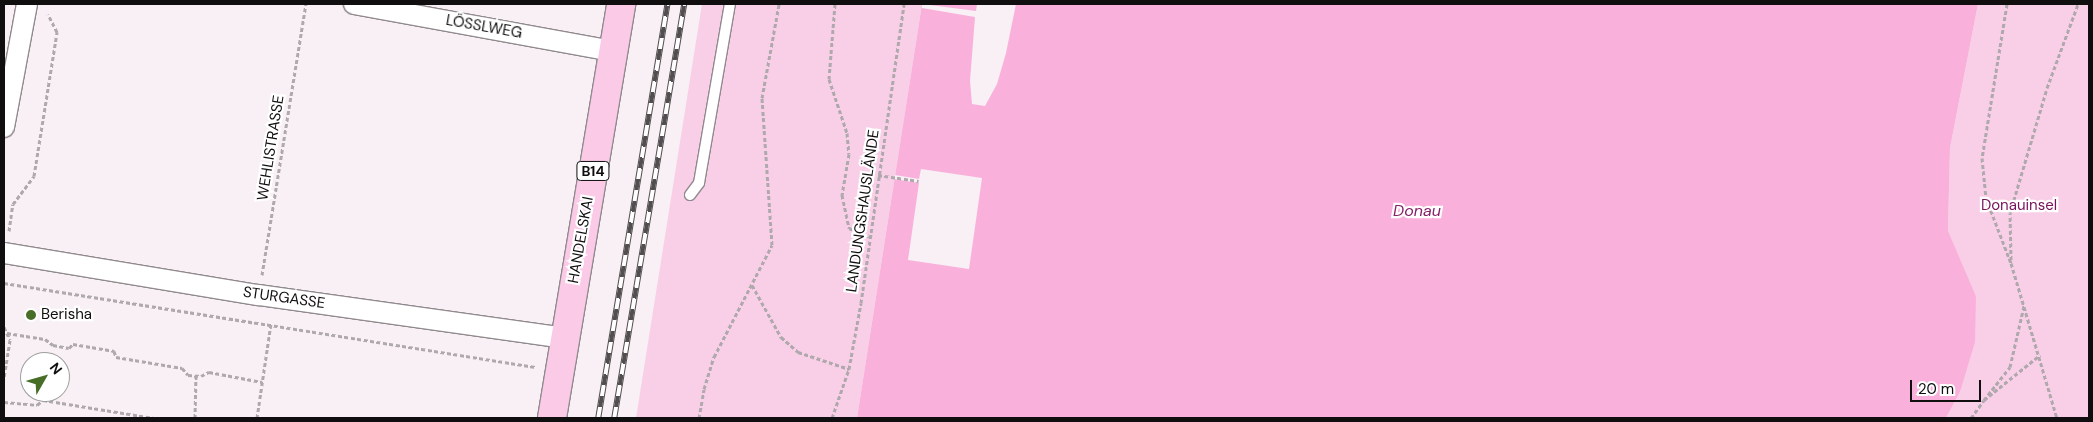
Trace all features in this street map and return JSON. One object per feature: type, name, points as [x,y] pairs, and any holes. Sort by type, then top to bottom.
[{"type":"main road","name":"HANDELSKAI","points":[[552,418],[621,4]]},
{"type":"street","points":[[4,127],[27,4]]},
{"type":"street","name":"LÖSSLWEG","points":[[354,4],[613,51]]},
{"type":"street","name":"STURGASSE","points":[[5,254],[267,296],[564,338]]},
{"type":"lane","points":[[690,194],[698,183],[730,4]]},
{"type":"path","name":"WEHLISTRASSE","points":[[257,418],[271,324],[267,296],[306,4]]},
{"type":"path","points":[[699,418],[704,390],[714,357],[772,245],[762,98],[778,4]]},
{"type":"path","points":[[835,4],[829,79],[847,133],[849,154],[842,195],[849,228],[869,236]]},
{"type":"path","name":"LANDUNGSHAUSLÄNDE","points":[[832,418],[849,369],[904,4]]},
{"type":"path","points":[[2007,4],[1982,158],[1986,198],[2011,263],[2040,355],[2057,418]]},
{"type":"path","points":[[2011,263],[2010,213],[2047,88],[2078,4]]},
{"type":"path","points":[[5,254],[13,204],[34,176],[57,32],[46,11]]},
{"type":"path","points":[[878,175],[919,181]]},
{"type":"path","points":[[4,283],[536,367],[535,376]]},
{"type":"path","points":[[752,285],[782,337],[792,347],[849,369]]},
{"type":"path","points":[[1971,418],[2010,367],[2024,305]]},
{"type":"path","points":[[4,327],[10,340],[4,379]]},
{"type":"path","points":[[7,333],[45,339],[53,345],[69,348],[73,344],[114,351],[116,357],[182,368],[188,375],[209,372],[262,382]]},
{"type":"path","points":[[1984,400],[2040,355]]},
{"type":"path","points":[[195,418],[196,375]]},
{"type":"path","points":[[4,402],[37,405],[43,400],[154,418]]},
{"type":"green space","points":[[702,4],[922,4],[857,418],[636,418]]},
{"type":"green space","name":"Donauinsel","points":[[1978,4],[2089,4],[2089,418],[1946,418],[1960,392],[1976,296],[1948,232],[1950,148]]},
{"type":"water","name":"Donau","points":[[922,4],[1978,4],[1950,148],[1948,231],[1976,296],[1975,342],[1960,392],[1946,418],[857,418]]},
{"type":"pier","points":[[922,4],[976,11],[977,4],[1016,4],[1006,53],[997,84],[985,106],[972,104],[970,81],[975,17],[922,8]]},
{"type":"pier","points":[[921,169],[982,178],[969,269],[908,260],[919,183],[894,179],[895,175],[919,179]]},
{"type":"railway","points":[[598,418],[667,4]]},
{"type":"railway","points":[[614,418],[684,4]]},
{"type":"place","name":"Berisha","points":[[31,315]]}]
